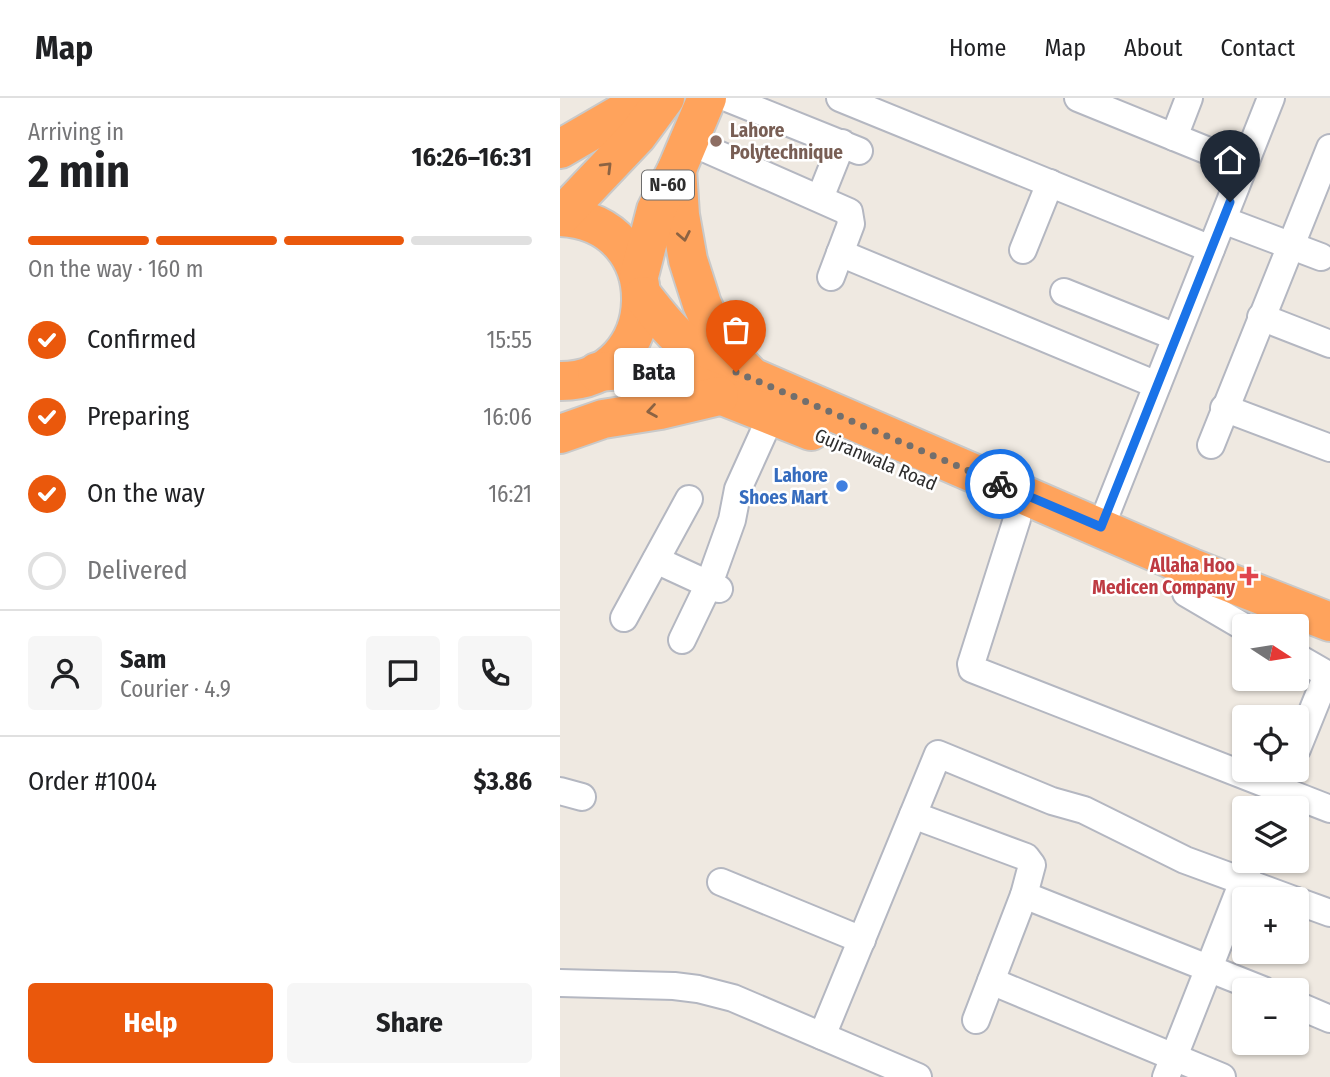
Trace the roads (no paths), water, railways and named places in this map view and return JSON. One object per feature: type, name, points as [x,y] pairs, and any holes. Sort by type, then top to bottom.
[{"type":"highway","points":[[560,149],[648,98]]},
{"type":"highway","name":"N-60","points":[[560,217],[637,136],[665,98]]},
{"type":"highway","name":"N-60","points":[[641,286],[656,211],[707,98]]},
{"type":"highway","points":[[682,155],[680,215],[688,260],[702,304],[721,346],[752,377]]},
{"type":"highway","name":"Gujranwala Road","points":[[560,217],[591,223],[609,233],[624,248],[641,286],[685,344],[700,356],[721,368],[752,377],[1101,527],[1249,614]]},
{"type":"highway","points":[[571,380],[620,355],[629,343],[640,317],[641,286]]},
{"type":"highway","name":"Gujranwala Road","points":[[571,380],[622,370],[667,374],[772,414],[1017,519],[1189,580],[1330,622]]},
{"type":"highway","points":[[560,434],[603,419],[660,410],[719,396]]},
{"type":"highway","points":[[1309,648],[1329,667]]},
{"type":"street","points":[[727,98],[843,144]]},
{"type":"street","points":[[1078,98],[1131,108],[1174,137],[1206,150]]},
{"type":"street","points":[[1174,137],[1189,98]]},
{"type":"street","points":[[1101,527],[1271,98]]},
{"type":"street","points":[[820,198],[843,144],[841,99],[1211,248]]},
{"type":"street","points":[[1211,445],[1330,148]]},
{"type":"street","points":[[682,155],[820,198],[845,209],[851,215],[851,225],[835,265],[1157,385]]},
{"type":"street","points":[[1023,250],[1049,183]]},
{"type":"street","points":[[1223,220],[1321,257]]},
{"type":"street","points":[[1064,292],[1176,337]]},
{"type":"street","points":[[1261,317],[1330,344]]},
{"type":"street","points":[[1224,408],[1330,448]]},
{"type":"street","points":[[682,640],[714,586],[738,489],[772,414]]},
{"type":"street","points":[[624,618],[689,499]]},
{"type":"street","points":[[1017,519],[971,664],[972,669],[1330,809]]},
{"type":"street","points":[[656,560],[714,586]]},
{"type":"street","name":"Gujranwala Road","points":[[1189,580],[1280,583],[1330,604]]},
{"type":"street","name":"Gujranwala Road","points":[[1189,580],[1232,617]]},
{"type":"street","points":[[1309,661],[1329,667],[1309,718]]},
{"type":"street","points":[[822,1036],[938,754],[1052,801],[1084,810],[1185,860],[1232,868]]},
{"type":"street","points":[[913,815],[1029,859],[1032,869],[1024,895],[976,1020]]},
{"type":"street","points":[[1170,1067],[1246,873]]},
{"type":"street","points":[[1250,873],[1273,887]]},
{"type":"street","points":[[720,882],[862,940]]},
{"type":"street","points":[[1024,895],[1234,978]]},
{"type":"street","points":[[1309,905],[1330,913]]},
{"type":"street","points":[[991,981],[1170,1067],[1222,1077]]},
{"type":"street","points":[[560,984],[674,986],[733,998],[919,1077]]},
{"type":"street","points":[[1309,1010],[1330,1019]]},
{"type":"place","name":"Lahore Polytechnique","points":[[716,141]]},
{"type":"place","name":"Bata","points":[[736,372]]},
{"type":"place","name":"Lahore Shoes Mart","points":[[842,486]]},
{"type":"place","name":"Allaha Hoo Medicen Company","points":[[1249,576]]}]
